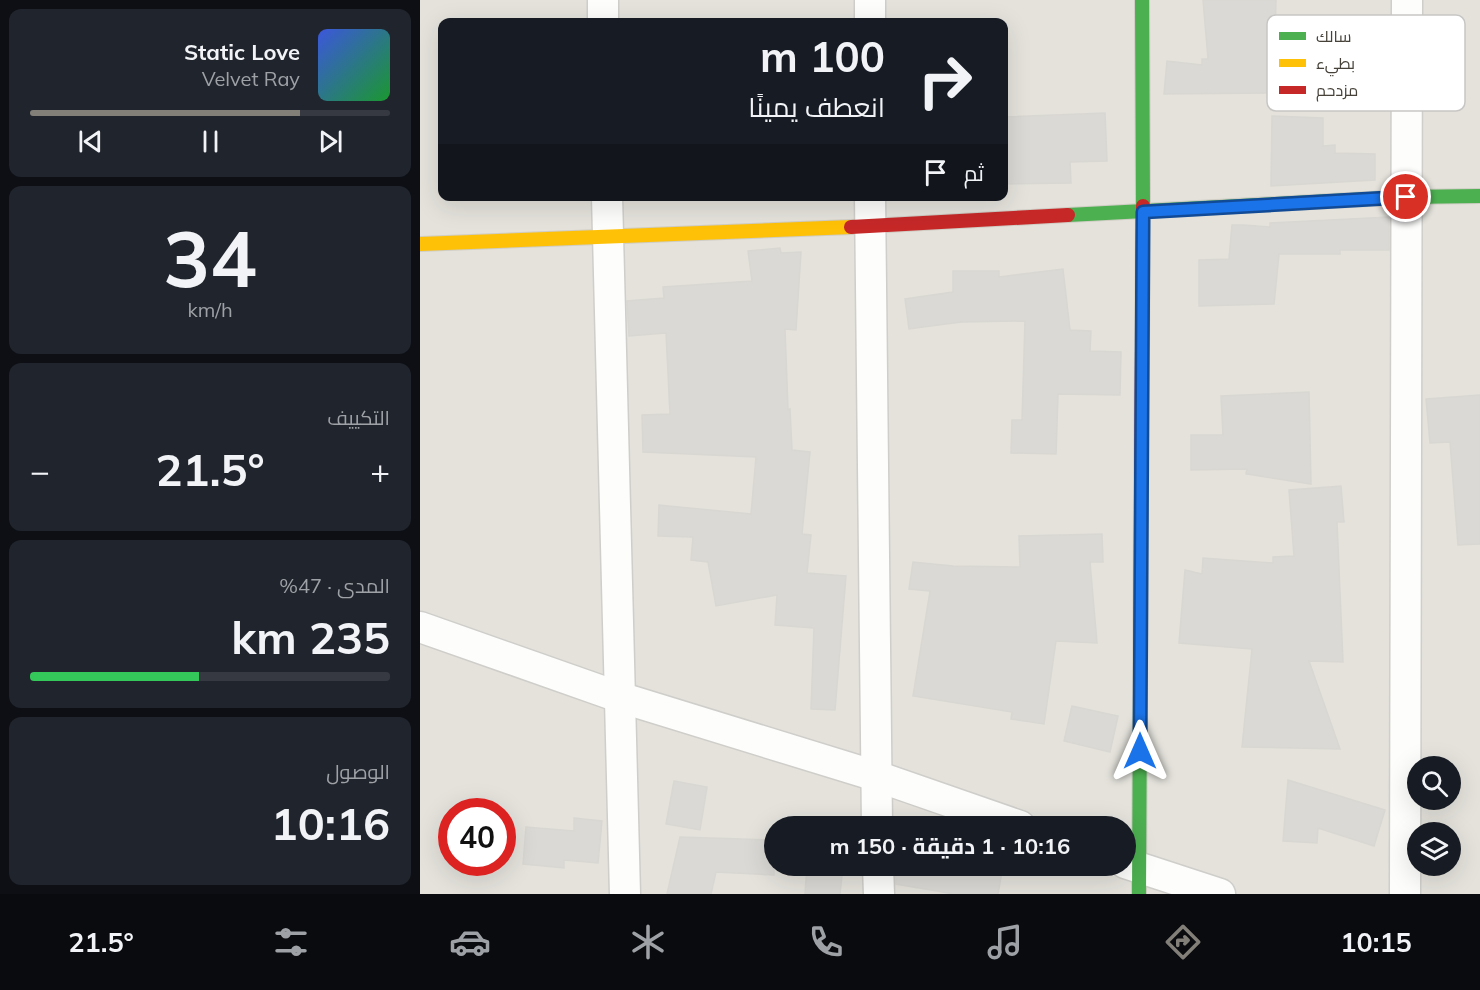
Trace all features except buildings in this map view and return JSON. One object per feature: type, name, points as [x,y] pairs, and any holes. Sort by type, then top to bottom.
[{"type":"street","points":[[603,0],[603,18]]},
{"type":"street","points":[[870,0],[870,18]]},
{"type":"street","points":[[1136,816],[1143,212],[1142,0]]},
{"type":"street","points":[[1407,0],[1407,15]]},
{"type":"street","points":[[1405,894],[1406,111]]},
{"type":"street","points":[[420,244],[608,238],[870,211],[1143,212],[1406,197],[1480,196]]},
{"type":"street","points":[[607,201],[625,894]]},
{"type":"street","points":[[870,211],[877,816]]},
{"type":"street","points":[[420,627],[619,697],[876,776],[991,816]]},
{"type":"street","points":[[1136,875],[1220,894]]},
{"type":"street","points":[[878,876],[879,894]]},
{"type":"shaded area","points":[[420,0],[1480,0],[1480,894],[420,894]]},
{"type":"traffic: fast","points":[[1142,0],[1143,206]]},
{"type":"traffic: fast","points":[[1068,215],[1406,197],[1480,196]]},
{"type":"traffic: fast","points":[[1139,894],[1141,494]]},
{"type":"traffic: slow","points":[[420,244],[851,227]]},
{"type":"traffic: jam","points":[[1141,494],[1143,206]]},
{"type":"traffic: jam","points":[[851,227],[1068,215]]},
{"type":"route","points":[[1140,751],[1143,212],[1406,197]]}]
